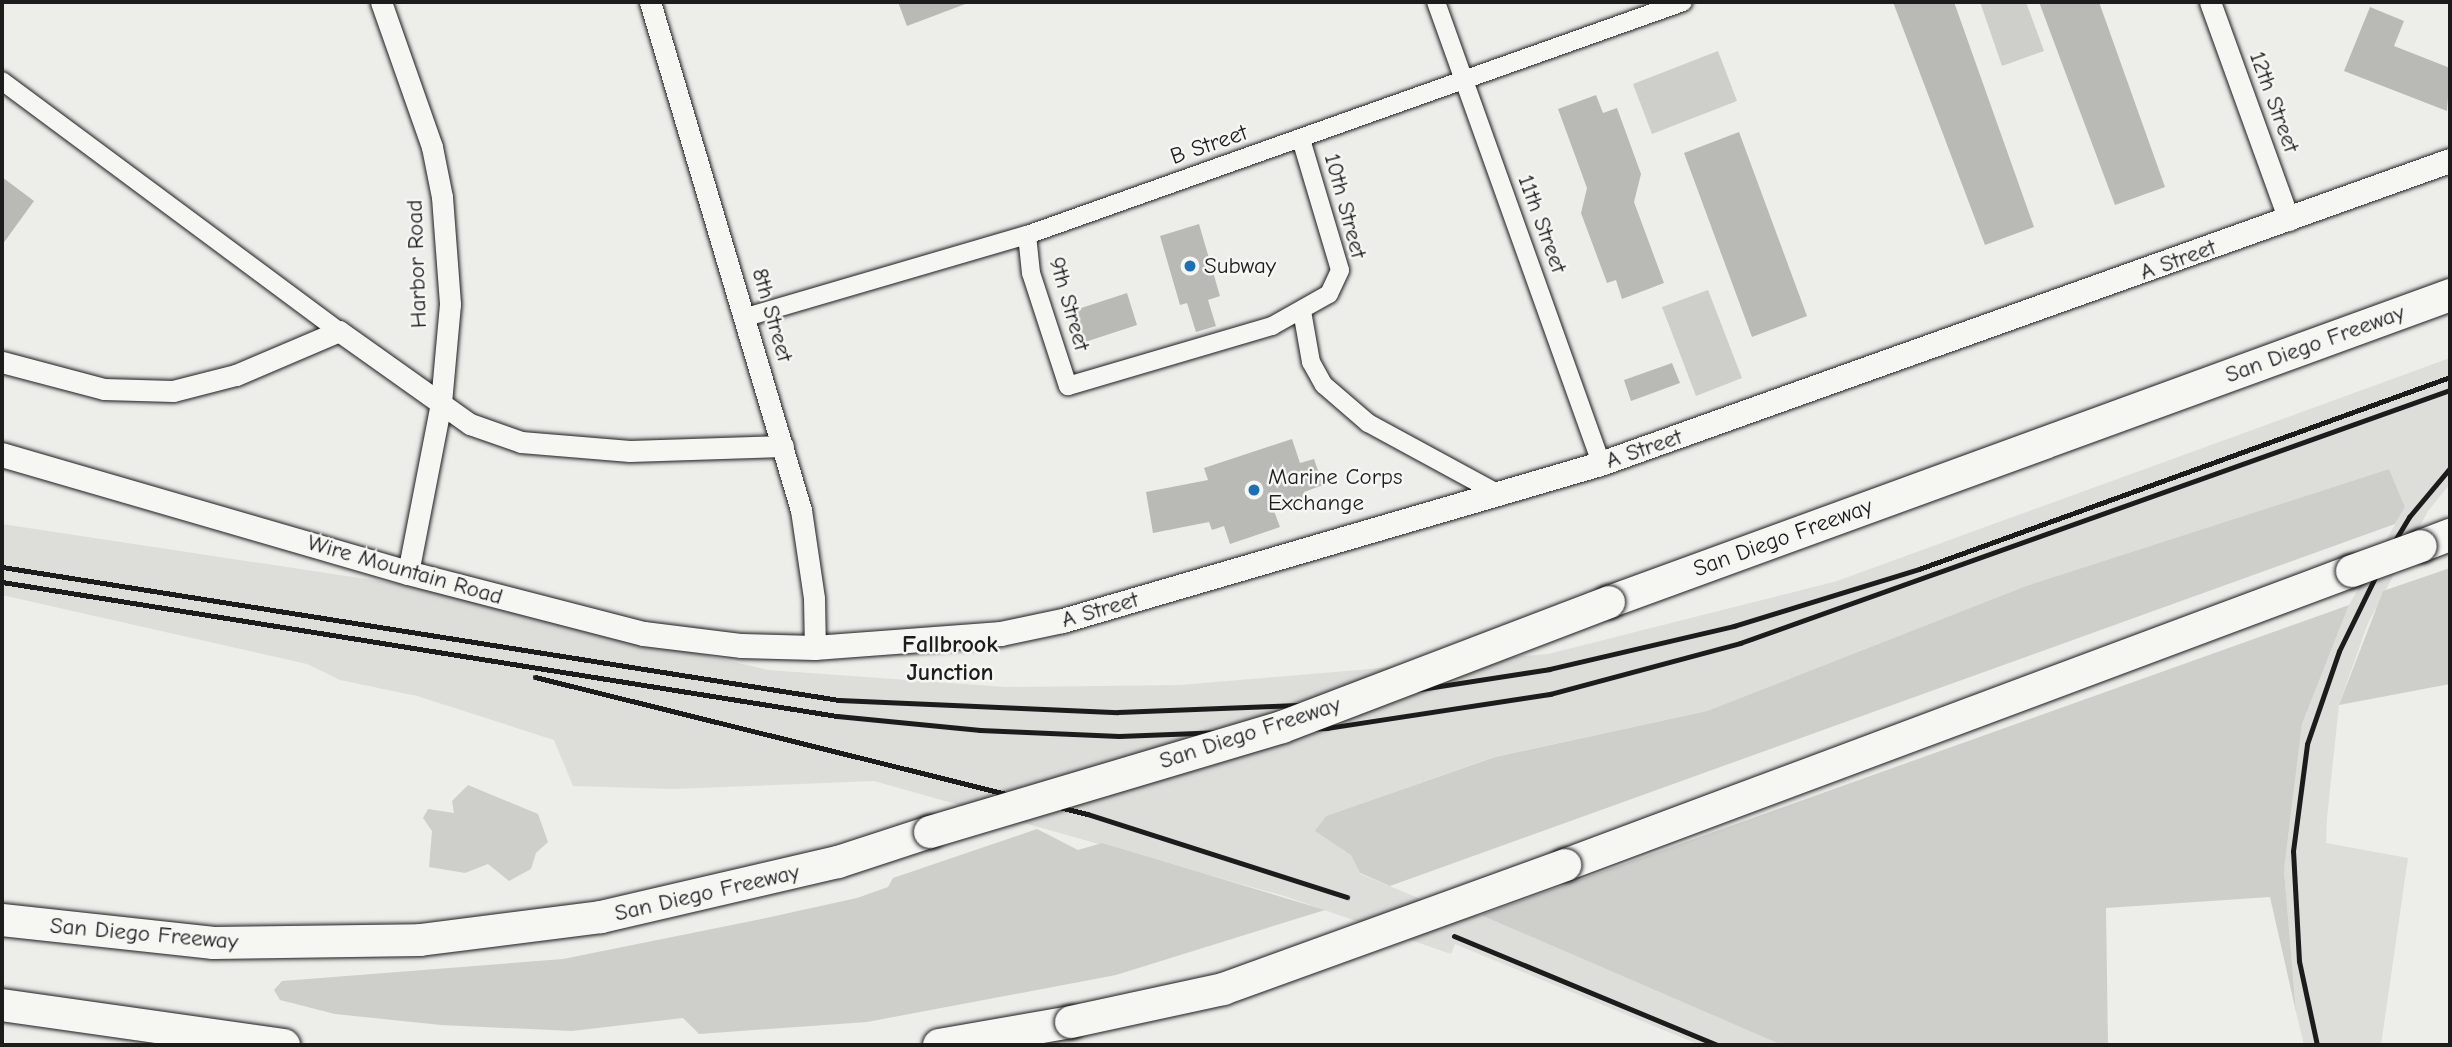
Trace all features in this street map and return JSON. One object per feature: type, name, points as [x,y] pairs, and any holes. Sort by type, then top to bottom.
[{"type":"highway","name":"San Diego Freeway","points":[[2,920],[214,943],[420,940],[601,917],[838,862],[1282,727],[1609,601],[2450,295]]},
{"type":"highway","points":[[939,1045],[1070,1022],[1223,989],[2436,541]]},
{"type":"highway","points":[[2,1005],[284,1045]]},
{"type":"main road","name":"A Street","points":[[815,648],[1001,634],[1063,621],[1601,464],[2450,161]]},
{"type":"main road","name":"Wire Mountain Road","points":[[2,455],[408,573],[644,634],[815,648]]},
{"type":"street","name":"Harbor Road","points":[[381,2],[428,134],[442,197],[450,304],[441,403],[408,573]]},
{"type":"street","name":"8th Street","points":[[650,2],[746,317],[801,510],[814,598],[815,648]]},
{"type":"street","name":"11th Street","points":[[1436,2],[1601,464]]},
{"type":"street","name":"B Street","points":[[746,317],[1027,235],[1683,2]]},
{"type":"street","name":"12th Street","points":[[2210,2],[2289,220]]},
{"type":"street","points":[[2,81],[339,331],[441,403],[494,435],[560,447],[630,452],[783,446]]},
{"type":"street","name":"10th Street","points":[[1301,139],[1340,270],[1329,294],[1302,310]]},
{"type":"street","name":"9th Street","points":[[1027,235],[1031,273],[1068,386],[1272,326],[1302,310]]},
{"type":"street","points":[[1302,310],[1311,362],[1324,385],[1368,423],[1499,494]]},
{"type":"street","points":[[2,362],[103,389],[173,391],[236,375],[339,331]]},
{"type":"shaded area","points":[[1980,2],[2026,2],[2044,51],[2002,66]]},
{"type":"shaded area","points":[[1718,51],[1737,101],[1652,134],[1633,84]]},
{"type":"shaded area","points":[[1708,290],[1742,378],[1696,396],[1662,307]]},
{"type":"shaded area","points":[[2450,358],[2450,484],[2428,511],[2368,623],[2339,705],[2327,818],[2326,843],[2408,858],[2381,1045],[2304,1045],[2296,1012],[2284,870],[2302,724],[2349,605],[2405,507],[2389,469],[2026,586],[1707,711],[1494,757],[1326,816],[1316,831],[1352,855],[1360,874],[1465,917],[1482,915],[1782,1045],[1700,1045],[1455,944],[1451,954],[1284,896],[874,781],[673,789],[573,786],[554,740],[417,696],[340,680],[307,664],[2,595],[2,524],[399,584],[768,670],[1006,687],[1180,685],[1548,654],[1837,581]]},
{"type":"shaded area","points":[[2389,469],[2405,507],[2395,524],[1390,886],[1360,873],[1351,855],[1315,831],[1326,816],[1495,757],[1707,711],[2026,586]]},
{"type":"shaded area","points":[[2450,568],[2450,684],[2339,705],[2383,591]]},
{"type":"shaded area","points":[[2349,605],[2302,724],[2284,870],[2296,1012],[2270,897],[2106,908],[2108,1045],[1782,1045],[1481,915]]},
{"type":"shaded area","points":[[468,785],[538,814],[548,842],[536,853],[531,869],[509,881],[488,864],[465,873],[429,867],[432,831],[423,818],[428,809],[454,813],[452,801]]},
{"type":"shaded area","points":[[1037,829],[1078,850],[1102,843],[1325,910],[1116,975],[867,1022],[699,1034],[683,1018],[572,1031],[441,1025],[335,1014],[280,1000],[274,990],[282,981],[563,959],[766,918],[857,898],[888,887],[893,878]]},
{"type":"building","points":[[898,2],[968,2],[968,3],[907,26]]},
{"type":"building","points":[[1893,2],[1954,2],[2034,227],[1985,245]]},
{"type":"building","points":[[2039,2],[2099,2],[2165,187],[2115,205]]},
{"type":"building","points":[[2370,7],[2404,21],[2394,46],[2450,68],[2447,111],[2344,71]]},
{"type":"building","points":[[1596,95],[1603,113],[1617,108],[1641,174],[1634,202],[1664,283],[1622,299],[1616,280],[1607,283],[1581,213],[1587,188],[1558,109]]},
{"type":"building","points":[[1739,132],[1807,316],[1752,337],[1684,153]]},
{"type":"building","points":[[2,177],[34,201],[2,245]]},
{"type":"building","name":"Subway","points":[[1199,224],[1220,296],[1208,300],[1216,326],[1196,332],[1187,303],[1180,305],[1160,236]]},
{"type":"building","points":[[1127,293],[1137,325],[1079,344],[1069,312]]},
{"type":"building","points":[[1672,363],[1680,383],[1631,401],[1624,380]]},
{"type":"building","name":"Marine Corps Exchange","points":[[1292,439],[1300,463],[1314,459],[1323,485],[1304,492],[1307,500],[1274,511],[1280,527],[1230,544],[1224,526],[1212,530],[1209,522],[1153,533],[1146,492],[1208,480],[1204,468]]},
{"type":"railway","points":[[2,567],[839,700],[1118,712],[1324,704],[1549,669],[1734,626],[1919,569],[2450,377]]},
{"type":"railway","points":[[2,582],[837,716],[980,730],[1119,736],[1327,728],[1550,694],[1740,643],[2450,390]]},
{"type":"railway","points":[[2317,1045],[2299,961],[2293,851],[2307,744],[2339,651],[2385,557],[2409,517],[2450,468]]},
{"type":"railway","points":[[535,677],[1087,814],[1347,897]]},
{"type":"railway","points":[[1454,936],[1717,1045]]},
{"type":"place","name":"Subway","points":[[1190,266]]},
{"type":"place","name":"Marine Corps Exchange","points":[[1254,490]]},
{"type":"district","name":"Fallbrook Junction","points":[[950,659]]}]
